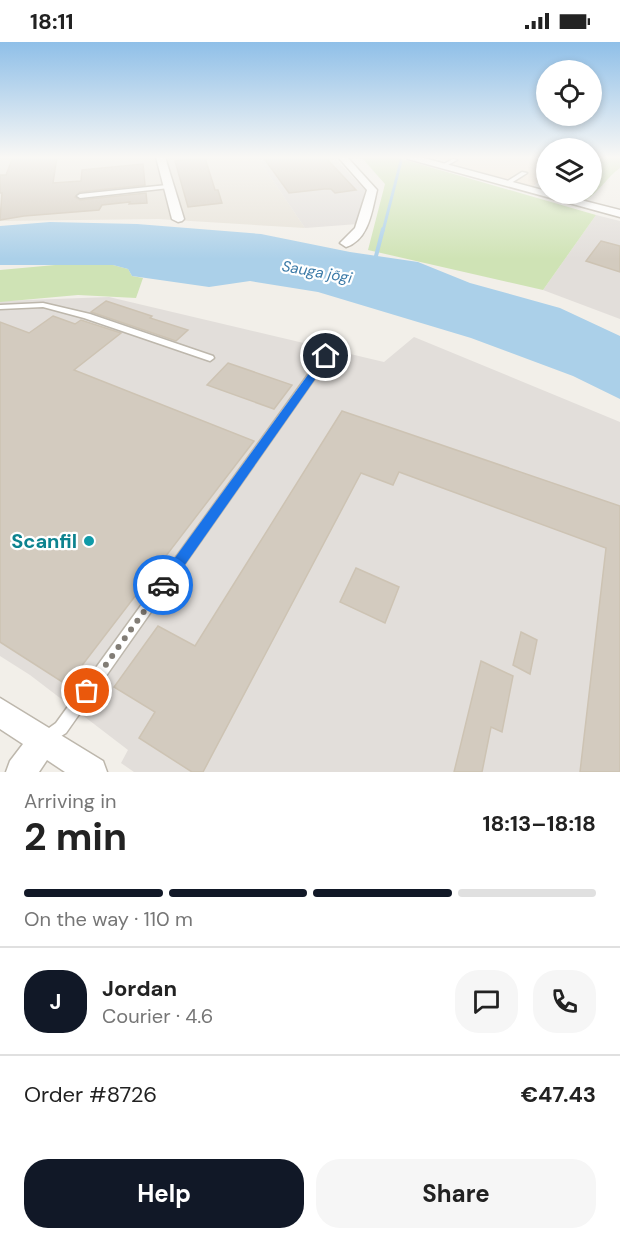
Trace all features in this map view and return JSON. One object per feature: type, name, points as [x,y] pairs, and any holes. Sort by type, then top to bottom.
[{"type":"street","points":[[169,191],[178,219]]},
{"type":"street","points":[[346,243],[361,229],[372,191]]},
{"type":"street","points":[[533,191],[620,214]]},
{"type":"street","points":[[0,712],[92,772]]},
{"type":"street","points":[[21,772],[44,740]]},
{"type":"lane","points":[[80,196],[128,191]]},
{"type":"lane","points":[[0,307],[43,305],[210,358]]},
{"type":"lane","points":[[44,740],[61,728],[326,356]]},
{"type":"shaded area","points":[[0,191],[280,191],[305,228],[158,219],[0,221]]},
{"type":"shaded area","points":[[280,191],[365,191],[358,224],[305,228]]},
{"type":"shaded area","points":[[596,215],[620,221],[620,319],[543,290]]},
{"type":"shaded area","points":[[109,297],[384,362],[414,337],[620,422],[620,772],[134,772],[121,763],[128,750],[30,675],[0,656],[0,301]]},
{"type":"green space","points":[[383,191],[513,191],[536,198],[536,204],[558,204],[596,215],[543,290],[368,250]]},
{"type":"green space","points":[[55,265],[113,265],[128,269],[132,276],[143,278],[136,298],[78,295],[0,302],[0,270]]},
{"type":"water","name":"Sauga jõgi","points":[[50,222],[137,224],[261,234],[350,252],[418,262],[470,283],[560,308],[620,336],[620,399],[573,376],[471,338],[318,292],[250,281],[209,287],[132,276],[128,269],[113,265],[0,265],[0,226]]},
{"type":"building","points":[[0,191],[89,191],[80,192],[75,197],[80,200],[146,193],[147,203],[102,205],[99,210],[0,220],[2,193]]},
{"type":"building","points":[[183,191],[218,191],[222,203],[188,207]]},
{"type":"building","points":[[601,241],[620,246],[620,272],[586,261]]},
{"type":"building","points":[[106,301],[188,330],[176,341],[91,312]]},
{"type":"building","name":"Scanfil","points":[[53,316],[75,324],[81,320],[121,333],[74,370],[254,441],[67,685],[0,642],[0,322],[29,333]]},
{"type":"building","points":[[228,363],[292,385],[274,409],[207,385]]},
{"type":"building","points":[[342,411],[620,506],[620,772],[580,772],[606,548],[399,472],[393,485],[361,473],[203,772],[192,772],[139,738],[155,712],[114,687],[158,626],[195,646]]},
{"type":"building","points":[[356,568],[399,587],[385,623],[340,602]]},
{"type":"building","points":[[521,632],[537,640],[530,674],[513,665]]},
{"type":"building","points":[[481,661],[513,676],[502,732],[491,727],[482,772],[454,772]]},
{"type":"waterway","points":[[383,231],[393,191]]},
{"type":"waterway","points":[[376,256],[383,229]]},
{"type":"way so far","points":[[87,691],[163,585]]},
{"type":"place","name":"Scanfil","points":[[89,541]]},
{"type":"route","points":[[163,585],[326,356]]}]
